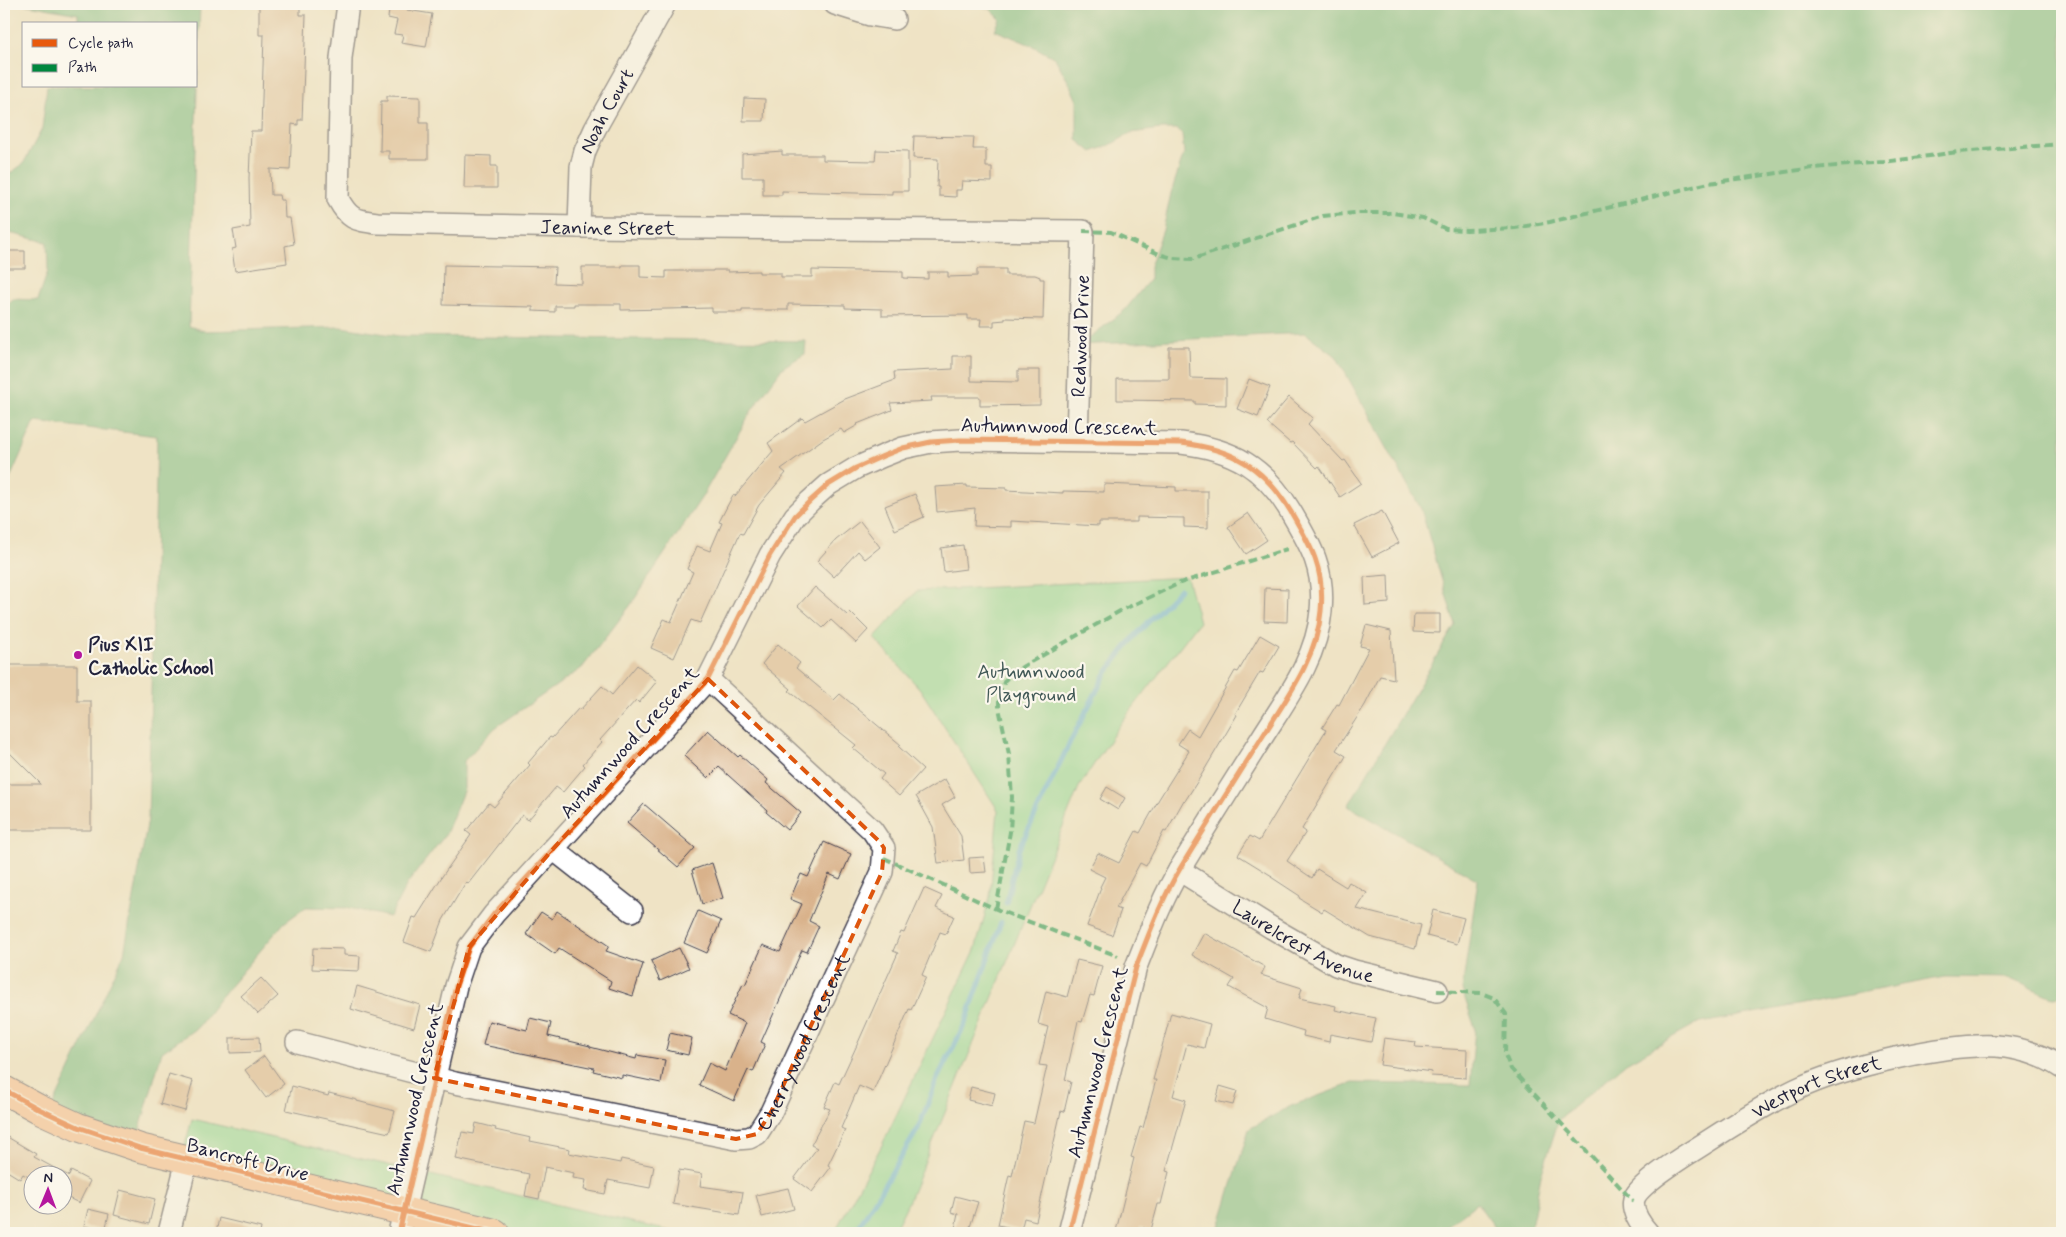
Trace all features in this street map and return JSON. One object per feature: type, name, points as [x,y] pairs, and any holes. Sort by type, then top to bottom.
[{"type":"main road","name":"Bancroft Drive","points":[[4,1090],[78,1127],[140,1148],[402,1223],[495,1233]]},
{"type":"street","name":"Jeanine Street","points":[[348,4],[341,58],[338,199],[347,214],[361,221],[377,223],[579,227],[1083,231]]},
{"type":"street","name":"Noah Court","points":[[579,227],[581,167],[585,151],[665,4]]},
{"type":"street","points":[[835,4],[870,15],[894,19]]},
{"type":"street","name":"Redwood Drive","points":[[1077,441],[1083,231]]},
{"type":"street","name":"Autumnwood Crescent","points":[[402,1223],[456,986],[470,947],[494,914],[708,680],[752,586],[794,516],[828,485],[856,468],[902,448],[931,442],[960,440],[1077,441],[1202,445],[1227,453],[1260,472],[1274,486],[1312,548],[1318,567],[1321,587],[1321,609],[1316,642],[1309,658],[1179,870],[1155,919],[1136,967],[1069,1233]]},
{"type":"street","name":"Cherrywood Crescent","points":[[297,1042],[434,1078],[689,1131],[736,1139],[749,1138],[757,1134],[763,1125],[882,872],[884,848],[872,830],[708,680]]},
{"type":"street","points":[[553,849],[632,911]]},
{"type":"street","name":"Laurelcrest Avenue","points":[[1179,870],[1336,965],[1437,991]]},
{"type":"street","name":"Westport Street","points":[[1648,1233],[1635,1212],[1633,1201],[1637,1192],[1681,1158],[1796,1089],[1859,1067],[1911,1056],[1972,1047],[2004,1047],[2029,1052],[2052,1061],[2062,1068]]},
{"type":"street","points":[[169,1233],[186,1160]]},
{"type":"highlighted area","points":[[708,679],[880,842],[884,848],[882,872],[771,1112],[757,1134],[736,1139],[689,1131],[434,1078],[469,947],[553,849]]},
{"type":"green space","points":[[23,4],[200,4],[198,63],[198,22],[78,22],[78,14]]},
{"type":"green space","points":[[965,4],[2062,4],[2062,996],[2052,997],[2008,978],[1945,977],[1696,1024],[1626,1063],[1559,1119],[1541,1176],[1530,1233],[1499,1233],[1477,1203],[1438,1233],[1217,1233],[1249,1129],[1291,1106],[1353,1083],[1470,1085],[1475,1028],[1462,990],[1478,880],[1348,806],[1455,625],[1421,509],[1336,356],[1305,333],[1080,345],[1125,310],[1150,279],[1150,266],[1163,230],[1171,193],[1184,153],[1182,135],[1177,129],[1131,133],[1110,145],[1092,152],[1077,140],[1077,101],[1055,58],[1031,45],[995,30],[1000,19],[989,8],[965,6]]},
{"type":"green space","points":[[47,88],[197,88],[189,326],[204,331],[341,327],[399,336],[806,341],[805,354],[783,367],[752,410],[702,497],[630,606],[582,668],[495,728],[464,761],[464,789],[446,834],[407,884],[390,917],[349,908],[306,907],[284,923],[220,998],[198,1027],[162,1052],[135,1146],[50,1112],[124,954],[148,819],[157,436],[35,422],[4,492],[4,307],[13,299],[38,300],[48,271],[47,242],[9,233],[4,212],[5,177],[23,164],[42,129]]},
{"type":"green space","name":"Autumnwood Playground","points":[[1187,577],[1199,622],[1121,723],[1079,787],[907,1205],[893,1233],[834,1233],[882,1145],[975,950],[990,897],[998,810],[920,689],[874,638],[917,591]]},
{"type":"green space","points":[[192,1119],[678,1233],[502,1233],[182,1157]]},
{"type":"building","points":[[259,4],[300,4],[300,15],[306,15],[302,120],[298,120],[298,125],[292,124],[290,170],[270,169],[271,195],[279,195],[280,200],[284,200],[285,218],[290,218],[294,244],[285,246],[287,263],[235,271],[232,249],[236,248],[233,230],[250,227],[249,178],[251,131],[261,131],[264,35],[259,35]]},
{"type":"building","points":[[390,4],[408,6],[407,10],[432,14],[426,47],[401,43],[403,35],[394,34],[397,20],[388,18]]},
{"type":"building","points":[[387,96],[420,97],[420,123],[428,123],[428,159],[389,159],[389,151],[380,151],[381,101],[387,101]]},
{"type":"building","points":[[744,98],[765,99],[764,121],[743,121]]},
{"type":"building","points":[[914,136],[974,137],[973,149],[986,149],[986,167],[992,167],[992,182],[962,181],[961,190],[956,190],[956,197],[939,196],[939,187],[937,187],[938,159],[913,158]]},
{"type":"building","points":[[876,150],[908,151],[908,191],[892,191],[892,194],[782,191],[782,195],[763,195],[763,177],[742,177],[742,154],[782,151],[782,155],[823,155],[823,160],[875,161]]},
{"type":"building","points":[[465,155],[491,156],[491,166],[497,166],[497,188],[464,188]]},
{"type":"building","points":[[4,251],[25,251],[25,268],[4,268]]},
{"type":"building","points":[[444,265],[555,267],[554,283],[582,284],[582,267],[622,267],[622,265],[640,265],[640,277],[666,278],[666,271],[713,270],[728,270],[728,272],[759,271],[759,273],[781,273],[781,277],[812,277],[812,270],[903,272],[903,278],[928,279],[928,272],[948,272],[948,277],[977,276],[977,269],[1006,269],[1006,275],[1035,275],[1040,277],[1040,279],[1044,279],[1043,319],[1005,318],[1005,320],[994,321],[994,326],[980,326],[981,319],[968,319],[968,315],[882,316],[882,309],[845,308],[845,305],[788,304],[788,310],[712,312],[712,308],[621,310],[621,304],[574,304],[574,306],[555,306],[555,312],[533,311],[533,307],[443,305]]},
{"type":"building","points":[[1169,347],[1189,347],[1190,378],[1226,379],[1226,405],[1195,404],[1195,401],[1117,400],[1117,379],[1169,379]]},
{"type":"building","points":[[953,356],[971,356],[971,381],[1018,382],[1018,370],[1040,370],[1040,405],[980,406],[980,397],[931,397],[932,401],[890,403],[892,410],[857,424],[844,433],[841,429],[823,439],[781,469],[786,473],[759,505],[743,534],[740,533],[700,623],[691,620],[674,658],[651,648],[664,619],[671,622],[693,572],[687,569],[697,546],[710,551],[722,523],[719,522],[733,495],[735,496],[773,451],[768,443],[802,418],[805,421],[845,399],[895,380],[894,372],[953,369]]},
{"type":"building","points":[[1249,379],[1270,387],[1258,417],[1237,409]]},
{"type":"building","points":[[1289,397],[1313,418],[1308,424],[1343,461],[1345,460],[1361,483],[1340,497],[1319,466],[1317,468],[1292,442],[1290,443],[1267,423]]},
{"type":"building","points":[[1104,484],[1176,487],[1176,491],[1208,491],[1208,528],[1184,527],[1184,518],[1137,517],[1137,522],[1099,522],[1099,526],[1011,521],[1011,527],[974,526],[975,508],[937,512],[935,487],[967,485],[967,487],[1063,493],[1063,491],[1104,492]]},
{"type":"building","points":[[915,494],[924,517],[895,530],[885,506]]},
{"type":"building","points":[[1382,511],[1399,543],[1372,557],[1354,525]]},
{"type":"building","points":[[1248,513],[1267,540],[1246,554],[1228,527]]},
{"type":"building","points":[[860,521],[880,547],[865,559],[858,551],[834,577],[817,561],[836,540]]},
{"type":"building","points":[[963,545],[966,569],[944,572],[941,548]]},
{"type":"building","points":[[1388,575],[1389,603],[1365,605],[1364,577]]},
{"type":"building","points":[[815,587],[847,615],[850,612],[868,630],[856,643],[831,620],[823,628],[798,606]]},
{"type":"building","points":[[1265,588],[1288,589],[1287,622],[1264,621]]},
{"type":"building","points":[[1414,614],[1440,614],[1440,633],[1413,632]]},
{"type":"building","points":[[1366,625],[1391,631],[1394,679],[1380,676],[1365,705],[1336,750],[1346,756],[1302,829],[1306,832],[1287,861],[1312,878],[1317,869],[1346,887],[1349,882],[1367,893],[1357,909],[1421,925],[1415,949],[1370,937],[1324,909],[1322,912],[1299,898],[1300,896],[1272,876],[1238,855],[1250,836],[1259,841],[1326,730],[1322,728],[1337,704],[1339,705],[1369,648],[1360,646]]},
{"type":"building","points":[[1260,635],[1279,646],[1263,673],[1260,672],[1199,779],[1184,800],[1166,832],[1164,831],[1146,866],[1140,863],[1116,908],[1121,910],[1112,935],[1087,926],[1105,877],[1089,869],[1098,853],[1119,863],[1136,831],[1140,833],[1189,751],[1178,744],[1188,729],[1198,736],[1235,671],[1238,672]]},
{"type":"building","points":[[778,644],[800,663],[796,668],[834,700],[840,694],[901,745],[899,747],[923,769],[899,796],[880,779],[884,774],[853,748],[856,745],[789,691],[791,689],[762,664]]},
{"type":"building","points":[[4,665],[77,665],[77,701],[91,701],[91,830],[4,830],[4,784],[41,784],[4,747]]},
{"type":"building","points":[[637,665],[657,681],[639,703],[636,700],[600,740],[602,742],[583,764],[585,766],[563,792],[556,787],[528,820],[522,815],[468,884],[466,882],[443,920],[431,952],[404,942],[413,917],[416,918],[471,835],[466,831],[489,803],[494,807],[530,765],[528,763],[550,737],[552,738],[602,686],[612,695]]},
{"type":"building","points":[[708,730],[738,757],[740,755],[768,780],[766,783],[801,813],[787,830],[719,767],[708,778],[684,756]]},
{"type":"building","points":[[945,779],[955,797],[942,805],[961,836],[964,860],[938,863],[933,827],[916,796]]},
{"type":"building","points":[[1107,787],[1125,798],[1118,810],[1100,799]]},
{"type":"building","points":[[644,804],[695,848],[678,867],[627,823]]},
{"type":"building","points":[[824,842],[851,854],[840,879],[829,874],[809,921],[819,926],[807,952],[802,950],[761,1042],[765,1044],[753,1072],[748,1070],[734,1101],[699,1085],[709,1063],[725,1071],[745,1023],[728,1015],[743,984],[745,985],[763,945],[780,952],[802,904],[790,899],[801,874],[808,877]]},
{"type":"building","points":[[984,857],[986,872],[970,873],[969,858]]},
{"type":"building","points":[[712,863],[723,898],[702,904],[692,870]]},
{"type":"building","points":[[924,888],[942,896],[936,908],[954,916],[946,934],[940,932],[922,975],[926,977],[911,1010],[909,1009],[873,1092],[859,1086],[841,1128],[845,1130],[828,1165],[831,1167],[812,1192],[794,1179],[817,1148],[811,1145],[830,1109],[824,1107],[835,1082],[839,1084],[857,1045],[898,953],[893,951],[901,932],[904,933]]},
{"type":"building","points":[[1433,910],[1464,918],[1457,944],[1427,936]]},
{"type":"building","points":[[557,911],[609,946],[606,951],[643,964],[633,996],[609,988],[611,981],[559,948],[555,954],[526,934],[541,912],[552,919]]},
{"type":"building","points":[[698,911],[721,921],[707,953],[684,943]]},
{"type":"building","points":[[1204,933],[1265,967],[1261,975],[1302,988],[1299,998],[1336,1006],[1335,1010],[1376,1018],[1371,1042],[1330,1034],[1329,1042],[1303,1036],[1304,1031],[1265,1019],[1268,1008],[1229,987],[1234,979],[1192,955]]},
{"type":"building","points":[[313,948],[344,949],[344,955],[360,956],[359,971],[312,969]]},
{"type":"building","points":[[679,948],[689,968],[660,981],[651,961]]},
{"type":"building","points":[[1077,960],[1102,966],[1094,996],[1090,995],[1082,1022],[1078,1021],[1065,1080],[1071,1082],[1064,1112],[1061,1111],[1036,1221],[1024,1218],[1021,1230],[998,1225],[1009,1175],[1012,1176],[1024,1121],[1034,1123],[1047,1066],[1039,1065],[1048,1027],[1038,1024],[1046,991],[1067,997]]},
{"type":"building","points":[[261,978],[278,996],[258,1014],[241,996]]},
{"type":"building","points":[[357,986],[420,1005],[414,1028],[351,1009]]},
{"type":"building","points":[[1171,1013],[1210,1024],[1204,1048],[1187,1044],[1173,1096],[1186,1100],[1166,1171],[1169,1172],[1161,1204],[1158,1204],[1151,1230],[1140,1227],[1139,1233],[1116,1231],[1134,1158],[1131,1157],[1140,1127],[1143,1128],[1156,1080],[1153,1080]]},
{"type":"building","points":[[530,1018],[551,1023],[548,1036],[636,1059],[637,1055],[665,1060],[661,1083],[622,1075],[622,1078],[593,1071],[594,1068],[483,1045],[489,1021],[527,1030]]},
{"type":"building","points":[[670,1033],[692,1038],[688,1055],[666,1050]]},
{"type":"building","points":[[259,1037],[260,1052],[230,1053],[230,1038]]},
{"type":"building","points":[[1384,1038],[1416,1042],[1415,1047],[1467,1050],[1466,1078],[1431,1076],[1432,1072],[1380,1065]]},
{"type":"building","points":[[264,1056],[284,1084],[266,1098],[245,1070]]},
{"type":"building","points":[[169,1074],[193,1081],[185,1111],[160,1104]]},
{"type":"building","points":[[292,1086],[328,1096],[329,1093],[395,1111],[389,1133],[286,1110]]},
{"type":"building","points":[[1220,1086],[1237,1091],[1233,1105],[1216,1101]]},
{"type":"building","points":[[971,1087],[995,1093],[992,1106],[968,1100]]},
{"type":"building","points":[[476,1123],[496,1128],[495,1130],[531,1138],[530,1141],[570,1149],[569,1153],[620,1163],[621,1159],[654,1166],[650,1188],[608,1180],[605,1194],[584,1190],[586,1180],[573,1178],[574,1173],[545,1167],[539,1199],[525,1196],[529,1174],[456,1159],[462,1132],[474,1134]]},
{"type":"building","points":[[4,1135],[36,1154],[34,1157],[47,1164],[22,1164],[22,1176],[20,1179],[4,1169]]},
{"type":"building","points":[[679,1170],[702,1174],[700,1186],[743,1192],[739,1215],[673,1204]]},
{"type":"building","points":[[72,1172],[90,1181],[79,1203],[72,1200]]},
{"type":"building","points":[[788,1188],[794,1209],[762,1217],[756,1195]]},
{"type":"building","points":[[120,1190],[155,1199],[149,1224],[114,1215]]},
{"type":"building","points":[[955,1196],[978,1202],[968,1233],[954,1233],[958,1214],[951,1212]]},
{"type":"building","points":[[88,1209],[109,1214],[105,1231],[84,1226]]},
{"type":"building","points":[[219,1218],[261,1228],[260,1233],[216,1233]]},
{"type":"waterway","points":[[1006,903],[1019,849],[1070,742],[1105,675],[1134,637],[1180,589]]},
{"type":"waterway","points":[[855,1233],[918,1129],[937,1079],[965,1024],[1001,922]]},
{"type":"marked path","points":[[1083,231],[1111,232],[1159,254],[1173,258],[1193,259],[1323,216],[1355,213],[1393,213],[1423,218],[1446,229],[1515,228],[1550,222],[1709,183],[1813,168],[1884,162],[1958,152],[2062,144]]},
{"type":"marked path","points":[[996,909],[1010,832],[1012,797],[1009,754],[999,708],[999,694],[1005,680],[1022,667],[1120,611],[1180,583],[1287,549]]},
{"type":"marked path","points":[[884,858],[996,909],[1118,956]]},
{"type":"marked path","points":[[1437,991],[1481,993],[1494,998],[1506,1014],[1505,1055],[1511,1069],[1633,1201]]},
{"type":"cycle path","points":[[399,1233],[456,986],[469,947],[494,914],[708,679],[770,555],[795,516],[828,485],[856,468],[903,448],[931,442],[960,440],[1181,443],[1216,450],[1232,456],[1258,472],[1281,496],[1305,536],[1315,558],[1321,583],[1321,611],[1313,646],[1299,678],[1181,867],[1151,929],[1136,967],[1069,1233]]},
{"type":"cycle path","points":[[4,1090],[78,1127],[140,1148],[495,1233]]},
{"type":"place","name":"Pius XII Catholic School","points":[[78,655]]}]
